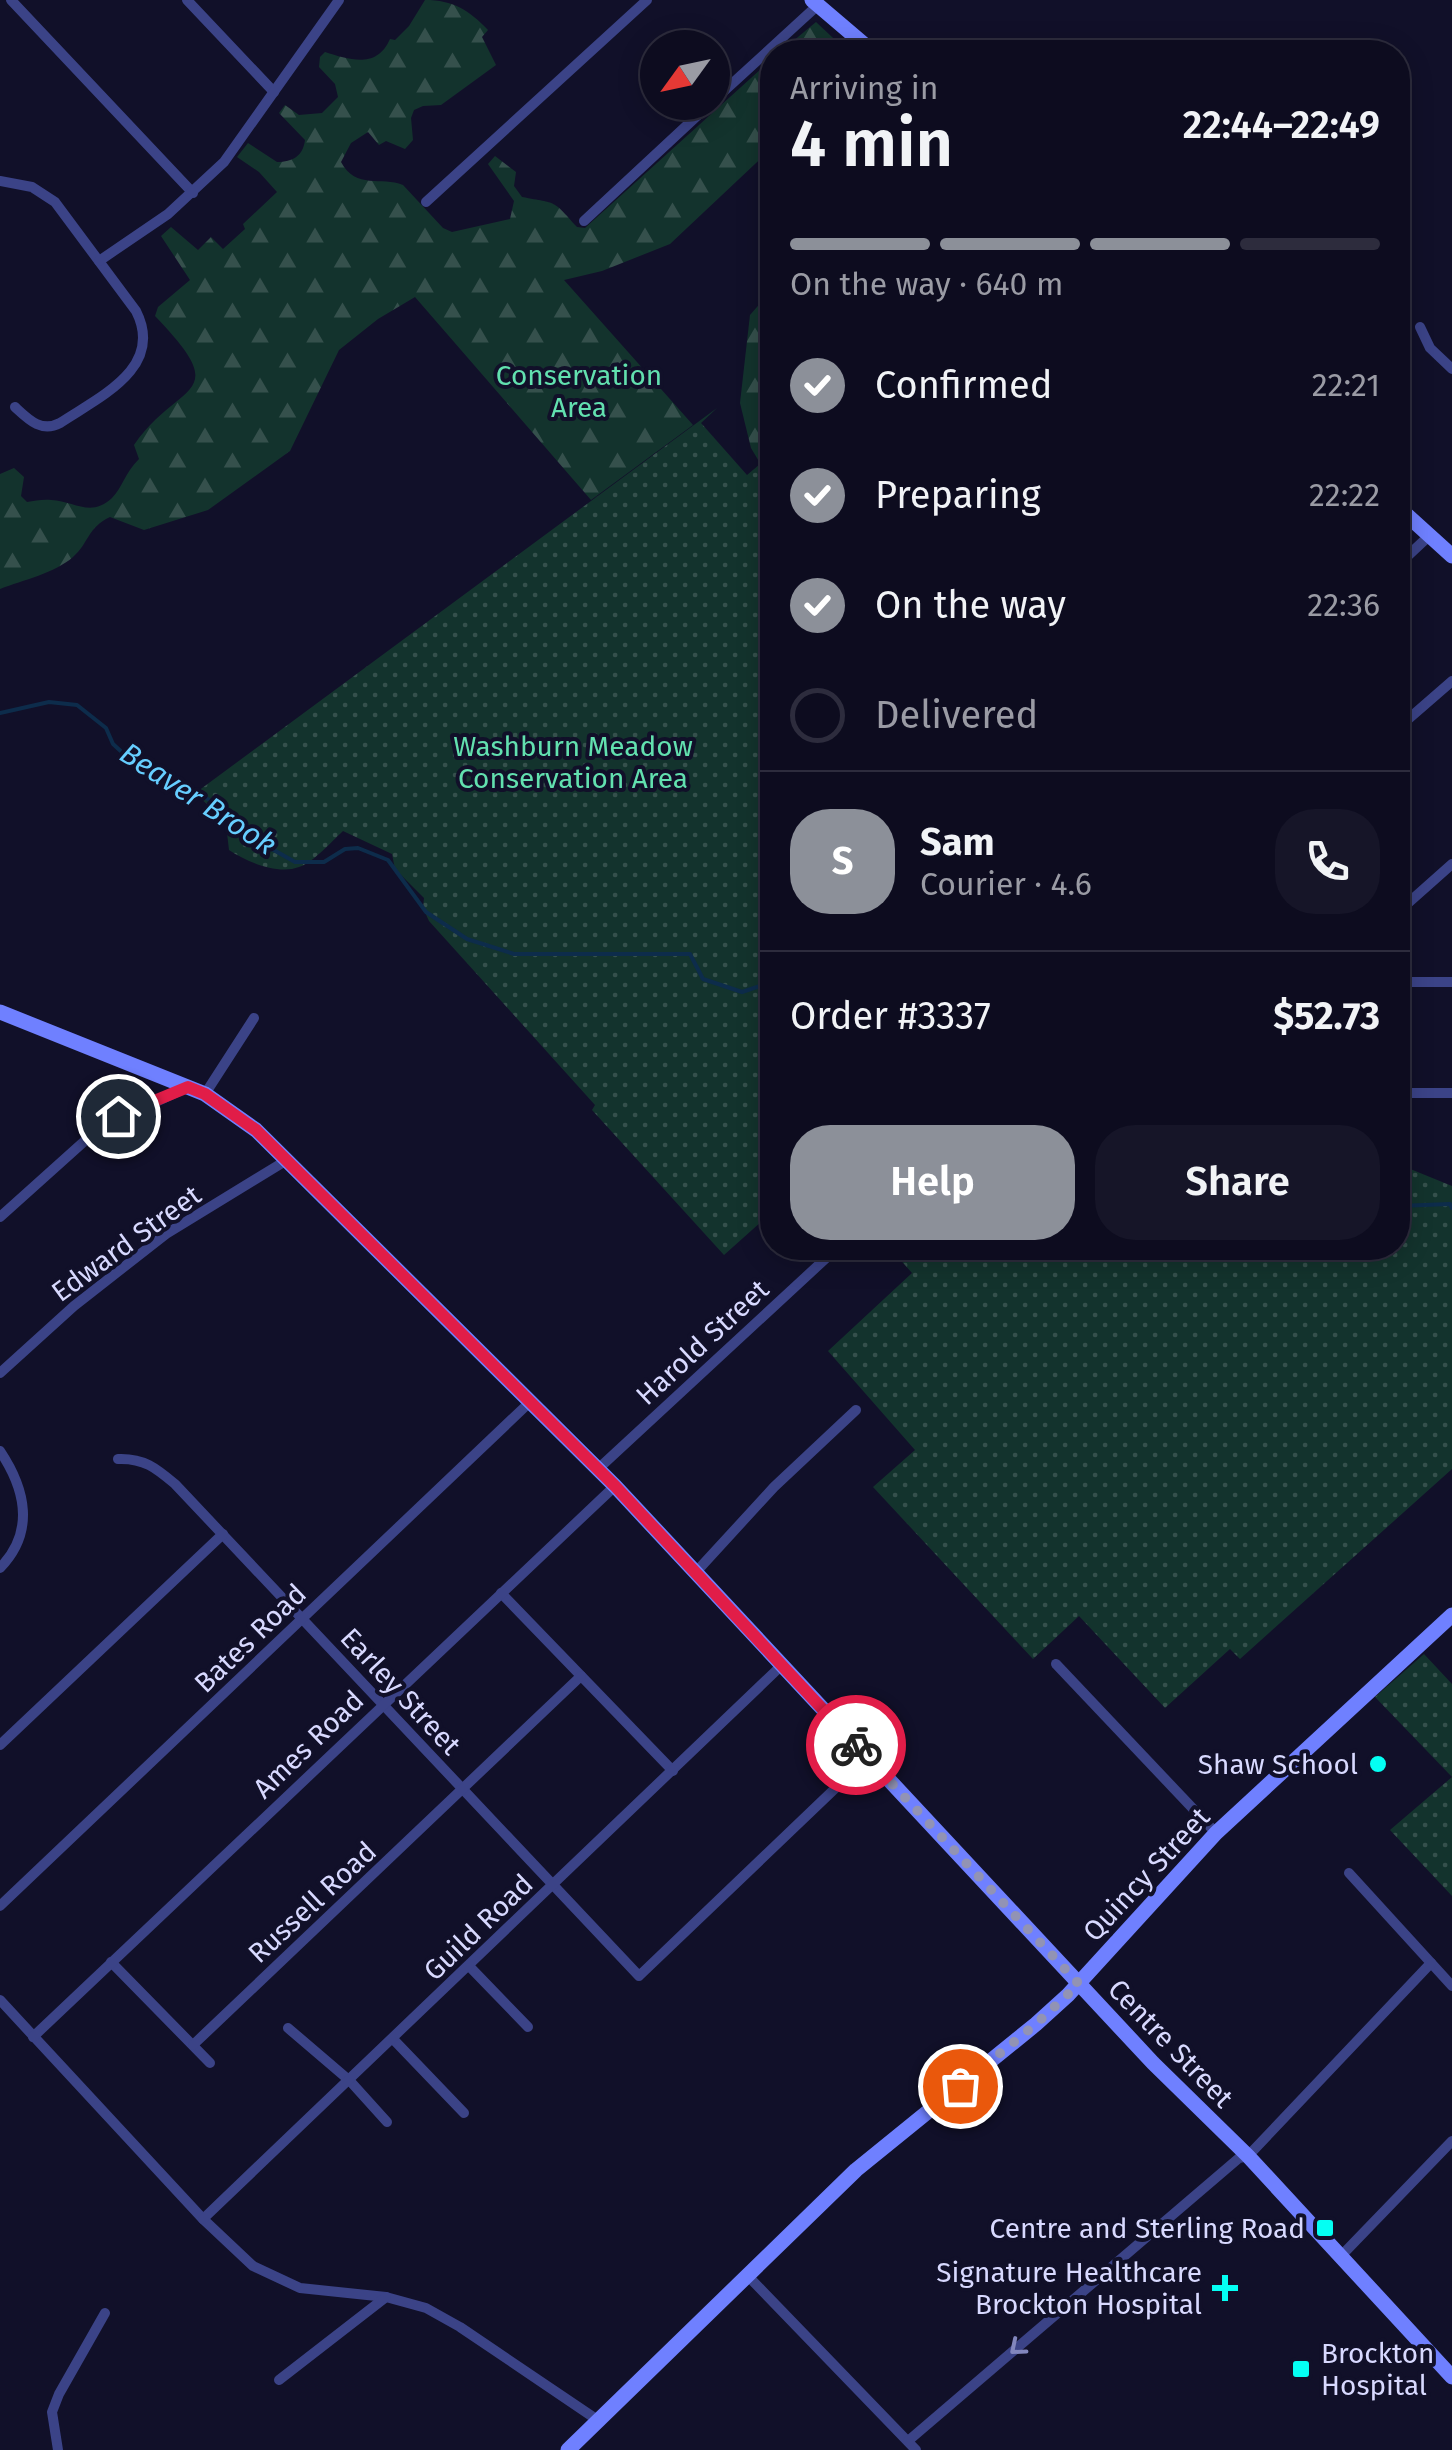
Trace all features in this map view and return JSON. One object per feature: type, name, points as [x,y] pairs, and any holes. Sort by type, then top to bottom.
[{"type":"main road","points":[[815,2],[859,40]]},
{"type":"main road","points":[[1410,518],[1452,556]]},
{"type":"main road","name":"Centre Street","points":[[0,1012],[205,1094],[256,1130],[615,1486],[1452,2377]]},
{"type":"main road","name":"Quincy Street","points":[[568,2450],[856,2170],[1036,2024],[1079,1984],[1216,1834],[1452,1615]]},
{"type":"street","points":[[11,0],[193,193]]},
{"type":"street","points":[[186,0],[274,92]]},
{"type":"street","points":[[100,261],[156,224],[232,152],[339,0]]},
{"type":"street","points":[[426,202],[647,0]]},
{"type":"street","points":[[776,40],[815,2]]},
{"type":"street","points":[[730,85],[760,55]]},
{"type":"street","points":[[584,221],[693,120]]},
{"type":"street","points":[[0,181],[44,192],[66,214],[141,321],[144,340],[140,360],[120,382],[52,427],[36,424],[15,407]]},
{"type":"street","points":[[1420,327],[1430,348],[1452,369]]},
{"type":"street","points":[[1410,554],[1430,535]]},
{"type":"street","points":[[1410,718],[1452,682]]},
{"type":"street","points":[[1410,901],[1452,864]]},
{"type":"street","points":[[1410,982],[1452,982]]},
{"type":"street","points":[[205,1094],[254,1018]]},
{"type":"street","points":[[0,1217],[98,1128],[188,1087]]},
{"type":"street","points":[[1410,1093],[1452,1092]]},
{"type":"street","name":"Edward Street","points":[[0,1373],[74,1306],[166,1234],[287,1160]]},
{"type":"street","name":"Harold Street","points":[[598,1469],[824,1260]]},
{"type":"street","name":"Bates Road","points":[[0,1906],[530,1402]]},
{"type":"street","points":[[696,1572],[774,1487],[856,1410]]},
{"type":"street","points":[[0,1451],[18,1482],[24,1503],[24,1529],[0,1568]]},
{"type":"street","name":"Earley Street","points":[[118,1459],[135,1458],[150,1463],[223,1534],[639,1976],[868,1757]]},
{"type":"street","name":"Ames Road","points":[[32,2037],[615,1486]]},
{"type":"street","points":[[0,1745],[223,1534]]},
{"type":"street","points":[[501,1593],[672,1771]]},
{"type":"street","points":[[1056,1664],[1216,1834]]},
{"type":"street","name":"Guild Road","points":[[204,2219],[782,1665]]},
{"type":"street","name":"Russell Road","points":[[193,2045],[582,1676]]},
{"type":"street","points":[[1349,1874],[1452,1986]]},
{"type":"street","points":[[111,1962],[210,2063]]},
{"type":"street","points":[[747,2275],[912,2446],[1118,2262],[1239,2158],[1248,2156],[1430,1963]]},
{"type":"street","points":[[469,1966],[528,2027]]},
{"type":"street","points":[[0,2000],[241,2256],[284,2283],[386,2297],[447,2319],[599,2421]]},
{"type":"street","points":[[288,2028],[350,2080],[388,2122]]},
{"type":"street","points":[[393,2040],[464,2113]]},
{"type":"street","points":[[1341,2256],[1452,2141]]},
{"type":"street","points":[[279,2380],[386,2297]]},
{"type":"street","points":[[58,2450],[52,2412],[105,2313]]},
{"type":"green space","name":"Conservation Area","points":[[425,0],[452,4],[488,30],[482,37],[496,65],[441,105],[414,110],[413,140],[405,149],[386,141],[379,145],[368,132],[351,143],[341,162],[361,179],[403,185],[443,228],[452,232],[510,219],[514,201],[488,164],[495,156],[516,172],[514,186],[522,197],[554,204],[577,227],[585,228],[705,120],[730,120],[730,97],[760,70],[760,159],[670,244],[602,271],[564,280],[693,425],[591,500],[415,297],[378,319],[339,350],[290,451],[208,510],[144,530],[110,517],[97,526],[66,563],[0,589],[0,474],[14,468],[24,477],[21,496],[27,502],[51,500],[90,508],[104,504],[139,459],[134,445],[191,387],[195,376],[192,362],[155,316],[158,307],[190,280],[161,236],[171,227],[198,250],[211,237],[223,249],[277,192],[259,172],[237,157],[248,143],[277,162],[296,157],[305,140],[279,113],[285,105],[299,115],[322,113],[338,97],[335,84],[319,67],[320,57],[325,52],[362,60],[378,55],[390,39],[395,40]]},
{"type":"green space","points":[[816,22],[835,40],[794,40]]},
{"type":"green space","points":[[760,304],[760,463],[751,448],[740,403],[750,315]]},
{"type":"green space","name":"Washburn Meadow Conservation Area","points":[[717,408],[701,423],[747,475],[760,464],[760,1223],[724,1255],[429,921],[423,908],[424,898],[395,869],[392,854],[343,831],[299,867],[263,866],[229,850],[226,824],[219,818],[208,817],[206,803],[194,794]]},
{"type":"green space","points":[[1410,1169],[1452,1186],[1452,1469],[1240,1659],[1230,1649],[1165,1708],[1079,1616],[1033,1659],[873,1487],[915,1450],[828,1351],[912,1273],[901,1260],[1410,1260]]},
{"type":"green space","points":[[1424,1654],[1452,1684],[1452,1777],[1375,1697]]},
{"type":"green space","points":[[1452,1777],[1452,1896],[1390,1830]]},
{"type":"waterway","name":"Beaver Brook","points":[[0,713],[49,702],[77,705],[106,728],[113,744],[125,755],[143,759],[213,802],[221,815],[240,831],[295,862],[324,862],[345,849],[358,848],[388,860],[426,912],[467,939],[514,954],[690,954],[703,979],[742,992],[760,986]]},
{"type":"waterway","name":"Beaver Brook","points":[[1410,1206],[1450,1204],[1452,1208]]},
{"type":"way so far","points":[[856,1745],[1079,1984],[960,2086]]},
{"type":"place","name":"Shaw School","points":[[1378,1764]]},
{"type":"place","name":"Centre and Sterling Road","points":[[1325,2228]]},
{"type":"place","name":"Signature Healthcare Brockton Hospital","points":[[1225,2288]]},
{"type":"place","name":"Brockton Hospital","points":[[1301,2369]]},
{"type":"route","points":[[118,1116],[188,1087],[231,1110],[256,1130],[615,1486],[856,1745]]}]
